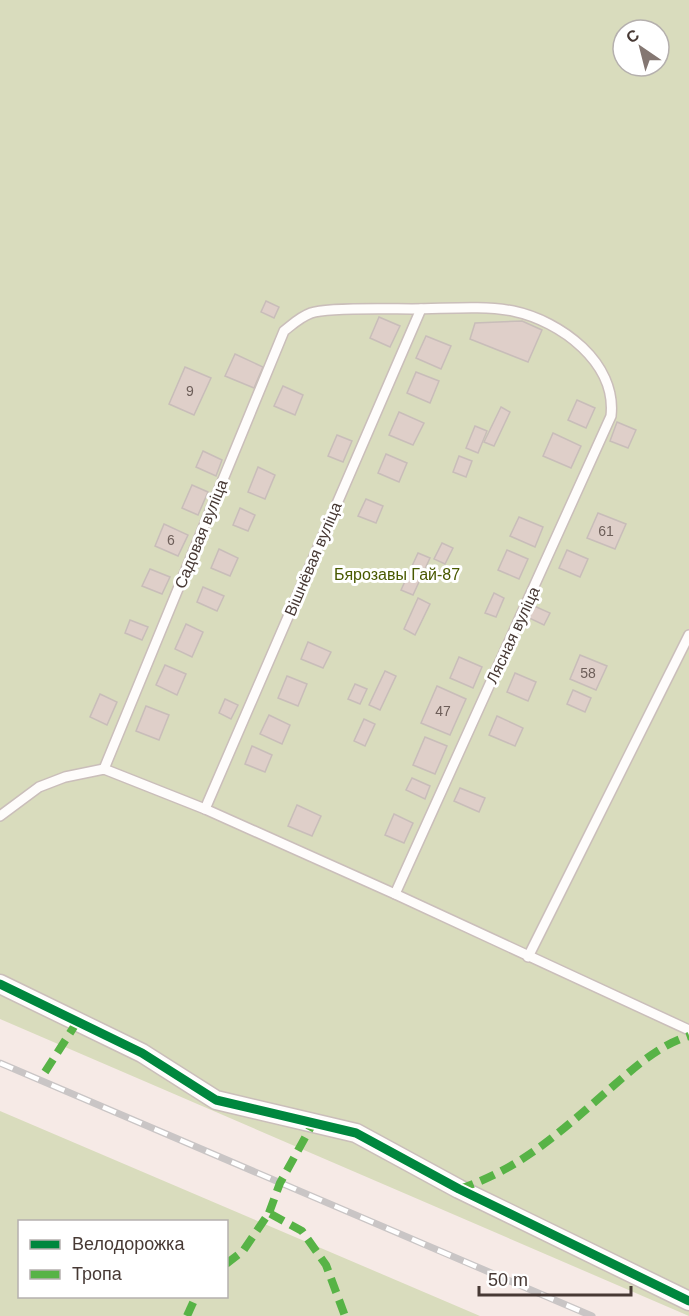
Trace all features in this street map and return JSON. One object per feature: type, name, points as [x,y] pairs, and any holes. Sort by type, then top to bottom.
[{"type":"street","points":[[0,984],[142,1053],[216,1100],[356,1133],[459,1189],[689,1301]]},
{"type":"lane","name":"Садовая вуліца","points":[[104,769],[284,331],[299,319],[313,312],[421,309]]},
{"type":"lane","name":"Лясная вуліца","points":[[395,894],[606,432],[613,401],[610,386],[592,359],[570,338],[533,318],[498,309],[421,309]]},
{"type":"lane","name":"Вішнёвая вуліца","points":[[205,809],[421,309]]},
{"type":"lane","points":[[528,957],[689,635]]},
{"type":"lane","points":[[0,816],[39,787],[65,777],[104,769],[205,809],[689,1030]]},
{"type":"green space","name":"Бярозавы Гай-87","points":[[0,0],[689,0],[689,1316],[0,1019]]},
{"type":"green space","points":[[0,1111],[480,1316],[0,1316]]},
{"type":"building","points":[[266,301],[279,307],[274,318],[261,312]]},
{"type":"building","points":[[379,317],[400,326],[390,347],[370,338]]},
{"type":"building","points":[[522,321],[542,330],[528,362],[470,339],[475,323]]},
{"type":"building","points":[[426,336],[451,346],[441,369],[416,358]]},
{"type":"building","points":[[235,354],[263,367],[254,388],[225,376]]},
{"type":"building","points":[[185,367],[211,378],[194,415],[169,404]]},
{"type":"building","points":[[416,372],[439,381],[430,403],[407,393]]},
{"type":"building","points":[[283,386],[303,395],[295,415],[274,406]]},
{"type":"building","points":[[577,400],[595,408],[586,428],[568,420]]},
{"type":"building","points":[[501,407],[510,412],[494,446],[484,442]]},
{"type":"building","points":[[399,412],[424,423],[413,445],[389,435]]},
{"type":"building","points":[[617,422],[636,430],[628,448],[610,441]]},
{"type":"building","points":[[475,426],[487,431],[478,453],[466,448]]},
{"type":"building","points":[[553,433],[581,446],[571,468],[543,456]]},
{"type":"building","points":[[337,435],[352,441],[343,462],[328,456]]},
{"type":"building","points":[[203,451],[222,460],[216,476],[196,467]]},
{"type":"building","points":[[386,454],[407,463],[399,482],[378,473]]},
{"type":"building","points":[[459,456],[472,461],[466,477],[453,472]]},
{"type":"building","points":[[258,467],[275,475],[265,499],[248,492]]},
{"type":"building","points":[[192,485],[208,492],[198,515],[182,508]]},
{"type":"building","points":[[366,499],[383,506],[376,523],[358,516]]},
{"type":"building","points":[[240,508],[255,515],[248,531],[233,525]]},
{"type":"building","points":[[598,513],[626,524],[615,549],[587,538]]},
{"type":"building","points":[[519,517],[543,527],[535,547],[510,536]]},
{"type":"building","points":[[164,524],[188,535],[178,556],[155,546]]},
{"type":"building","points":[[442,543],[453,548],[445,564],[434,559]]},
{"type":"building","points":[[219,549],[238,558],[230,576],[211,568]]},
{"type":"building","points":[[507,550],[528,559],[519,579],[498,570]]},
{"type":"building","points":[[567,550],[588,559],[580,577],[559,568]]},
{"type":"building","points":[[418,553],[430,558],[413,595],[401,590]]},
{"type":"building","points":[[150,569],[170,577],[162,594],[142,586]]},
{"type":"building","points":[[203,587],[224,596],[217,611],[197,602]]},
{"type":"building","points":[[494,593],[504,598],[496,617],[485,613]]},
{"type":"building","points":[[418,598],[430,604],[415,635],[404,629]]},
{"type":"building","points":[[532,605],[550,613],[544,625],[527,617]]},
{"type":"building","points":[[130,620],[148,627],[142,640],[125,633]]},
{"type":"building","points":[[186,624],[203,632],[192,657],[175,649]]},
{"type":"building","points":[[308,642],[331,652],[323,668],[301,659]]},
{"type":"building","points":[[580,655],[607,666],[596,690],[570,679]]},
{"type":"building","points":[[459,657],[482,667],[473,688],[450,678]]},
{"type":"building","points":[[165,665],[186,674],[177,695],[156,685]]},
{"type":"building","points":[[385,671],[396,676],[380,710],[369,705]]},
{"type":"building","points":[[515,673],[536,682],[528,701],[507,692]]},
{"type":"building","points":[[287,676],[307,684],[298,706],[278,698]]},
{"type":"building","points":[[355,684],[367,689],[360,704],[348,699]]},
{"type":"building","points":[[437,686],[466,699],[450,735],[421,723]]},
{"type":"building","points":[[573,690],[591,698],[585,712],[567,704]]},
{"type":"building","points":[[100,694],[117,702],[107,725],[90,717]]},
{"type":"building","points":[[225,699],[238,705],[231,719],[219,713]]},
{"type":"building","points":[[146,706],[169,715],[159,740],[136,731]]},
{"type":"building","points":[[269,715],[290,725],[282,744],[260,734]]},
{"type":"building","points":[[497,716],[523,728],[515,746],[489,735]]},
{"type":"building","points":[[364,719],[375,724],[365,746],[354,741]]},
{"type":"building","points":[[425,737],[447,746],[435,774],[413,765]]},
{"type":"building","points":[[252,746],[272,755],[265,772],[245,764]]},
{"type":"building","points":[[412,778],[430,786],[425,799],[406,790]]},
{"type":"building","points":[[460,788],[485,798],[479,812],[454,801]]},
{"type":"building","points":[[297,805],[321,816],[312,836],[288,826]]},
{"type":"building","points":[[394,814],[413,823],[404,843],[385,835]]},
{"type":"railway","points":[[0,1063],[592,1316]]},
{"type":"marked path","points":[[45,1072],[77,1022]]},
{"type":"marked path","points":[[459,1189],[481,1181],[520,1161],[554,1136],[644,1060],[677,1040],[689,1036]]},
{"type":"marked path","points":[[269,1213],[280,1183],[312,1125]]},
{"type":"marked path","points":[[228,1262],[243,1251],[269,1213],[302,1231],[326,1265],[345,1316]]},
{"type":"marked path","points":[[187,1316],[195,1298]]},
{"type":"cycle path","points":[[0,984],[142,1053],[216,1100],[356,1133],[459,1189],[689,1301]]}]
